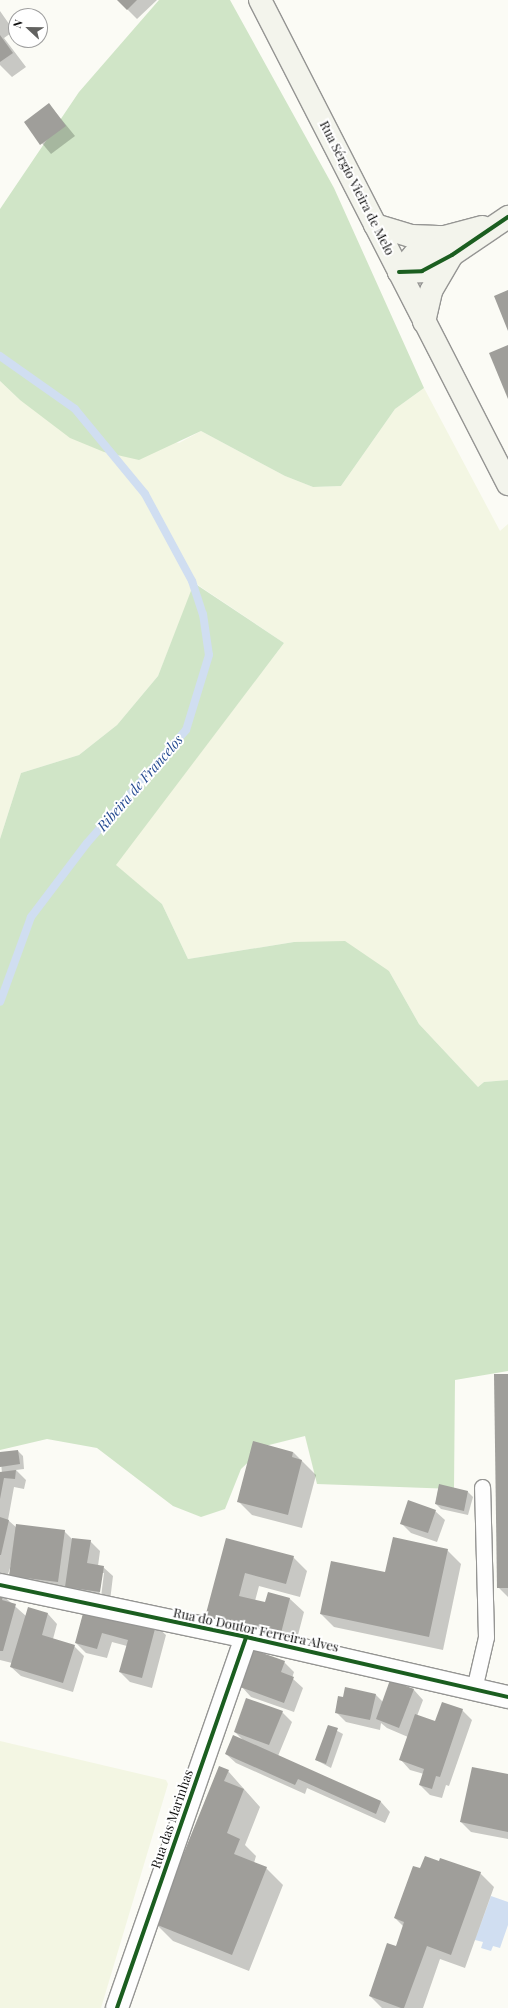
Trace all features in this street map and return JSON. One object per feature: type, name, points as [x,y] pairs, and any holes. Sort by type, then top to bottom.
[{"type":"main road","name":"Rua Sérgio Vieira de Melo","points":[[260,0],[508,484]]},
{"type":"main road","points":[[399,272],[422,271],[449,246],[502,220]]},
{"type":"main road","points":[[375,225],[449,246]]},
{"type":"main road","points":[[424,322],[431,291],[449,246]]},
{"type":"street","name":"Rua do Doutor Ferreira Alves","points":[[0,1585],[246,1637],[508,1697]]},
{"type":"street","name":"Rua das Marinhas","points":[[116,2008],[246,1637]]},
{"type":"lane","points":[[474,1689],[486,1637],[482,1487]]},
{"type":"green space","points":[[159,0],[230,0],[334,188],[424,388],[395,409],[341,486],[313,487],[285,476],[201,431],[139,460],[104,452],[70,438],[20,400],[0,381],[0,209],[79,92]]},
{"type":"green space","points":[[0,381],[20,400],[179,443],[201,431],[285,476],[313,487],[341,486],[395,409],[424,388],[500,531],[508,524],[508,1080],[484,1082],[478,1087],[419,1024],[389,971],[294,942],[188,959],[162,904],[115,865],[284,643],[195,583],[158,676],[117,725],[79,755],[21,773],[0,839]]},
{"type":"green space","points":[[194,583],[284,643],[116,865],[162,904],[188,959],[294,942],[345,941],[389,971],[419,1024],[478,1087],[484,1082],[508,1080],[508,1371],[455,1380],[454,1489],[317,1484],[305,1436],[265,1446],[241,1469],[225,1509],[201,1517],[173,1506],[97,1448],[47,1439],[0,1450],[0,839],[21,773],[79,755],[117,725],[158,676]]},
{"type":"green space","points":[[0,1741],[166,1780],[168,1784],[101,2008],[0,2008]]},
{"type":"water","points":[[491,1896],[508,1902],[508,1925],[500,1948],[493,1946],[491,1951],[481,1948],[483,1942],[475,1940]]},
{"type":"building","points":[[117,0],[137,0],[127,10]]},
{"type":"building","points":[[0,35],[13,53],[0,62]]},
{"type":"building","points":[[49,103],[66,126],[40,145],[24,122]]},
{"type":"building","points":[[508,290],[508,331],[494,296]]},
{"type":"building","points":[[508,345],[508,399],[489,353]]},
{"type":"building","points":[[494,1374],[508,1374],[508,1588],[497,1588]]},
{"type":"building","points":[[253,1441],[293,1452],[292,1457],[302,1460],[288,1515],[237,1502]]},
{"type":"building","points":[[18,1450],[20,1464],[0,1467],[0,1452]]},
{"type":"building","points":[[16,1470],[15,1479],[4,1478],[0,1499],[0,1472]]},
{"type":"building","points":[[439,1484],[468,1491],[464,1511],[435,1504]]},
{"type":"building","points":[[408,1500],[436,1510],[428,1533],[400,1524]]},
{"type":"building","points":[[0,1517],[9,1520],[1,1555],[0,1555]]},
{"type":"building","points":[[16,1524],[65,1530],[58,1582],[9,1576]]},
{"type":"building","points":[[393,1537],[448,1549],[429,1637],[320,1614],[331,1561],[385,1572]]},
{"type":"building","points":[[72,1538],[91,1540],[87,1563],[104,1566],[100,1592],[65,1587]]},
{"type":"building","points":[[226,1538],[294,1556],[286,1584],[245,1573],[239,1596],[265,1602],[268,1592],[290,1598],[279,1641],[204,1621]]},
{"type":"building","points":[[0,1592],[4,1593],[2,1600],[16,1604],[3,1651],[0,1651]]},
{"type":"building","points":[[85,1606],[156,1625],[142,1678],[119,1672],[128,1640],[102,1633],[97,1649],[75,1643]]},
{"type":"building","points":[[28,1607],[48,1613],[42,1635],[75,1645],[63,1683],[10,1667]]},
{"type":"building","points":[[254,1650],[285,1661],[281,1672],[294,1677],[284,1703],[240,1687]]},
{"type":"building","points":[[390,1680],[414,1689],[399,1728],[376,1719]]},
{"type":"building","points":[[345,1687],[376,1694],[370,1720],[335,1713],[338,1696],[343,1697]]},
{"type":"building","points":[[246,1698],[283,1711],[269,1745],[234,1732]]},
{"type":"building","points":[[442,1702],[463,1709],[440,1777],[436,1776],[432,1789],[419,1785],[424,1769],[399,1760],[415,1714],[435,1721]]},
{"type":"building","points":[[328,1725],[338,1728],[326,1764],[315,1760]]},
{"type":"building","points":[[233,1735],[381,1801],[376,1814],[298,1779],[295,1785],[225,1754]]},
{"type":"building","points":[[219,1766],[229,1770],[224,1781],[244,1789],[227,1833],[240,1839],[234,1854],[267,1867],[232,1955],[155,1924]]},
{"type":"building","points":[[472,1767],[508,1774],[508,1832],[460,1822]]},
{"type":"building","points":[[425,1856],[439,1861],[440,1858],[481,1872],[451,1955],[427,1946],[404,2008],[401,2008],[369,1996],[387,1943],[396,1946],[404,1922],[394,1918],[413,1866],[420,1868]]},
{"type":"waterway","name":"Ribeira de Francelos","points":[[0,356],[75,409],[145,494],[192,581],[203,614],[209,655],[186,730],[87,843],[31,917],[0,1002]]},
{"type":"cycle path","points":[[399,272],[422,271],[452,255],[508,217]]},
{"type":"cycle path","points":[[0,1585],[246,1637],[508,1697]]},
{"type":"cycle path","points":[[117,2008],[246,1637]]}]
